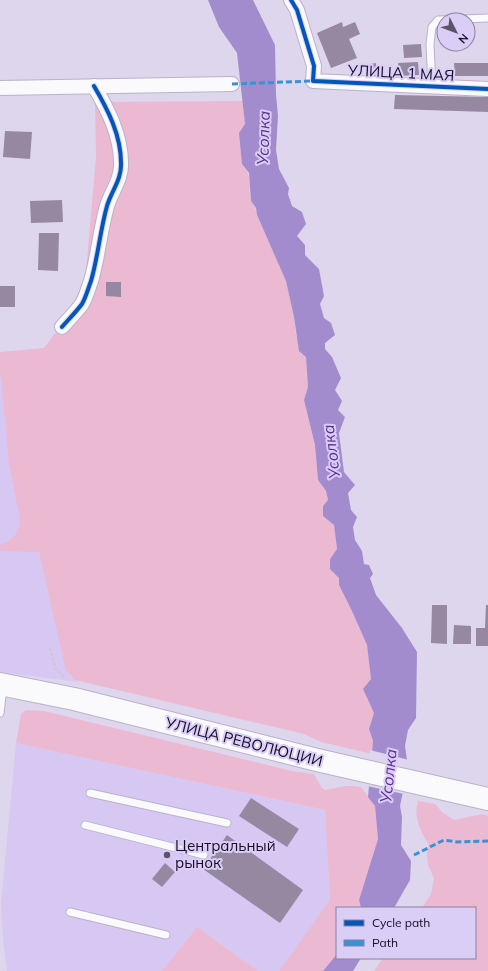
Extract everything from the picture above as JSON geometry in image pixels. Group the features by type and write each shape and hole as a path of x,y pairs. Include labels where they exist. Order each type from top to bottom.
{"main road":[{"name":"УЛИЦА РЕВОЛЮЦИИ","path":"2,684 74,699 316,760 488,799"}],"street":[{"name":"УЛИЦА 1 МАЯ","path":"291,0 297,10 314,66 313,81 488,89"},
{"path":"0,88 232,84"},
{"path":"62,328 82,304 87,294 96,261 107,205 117,184 122,164 112,121 94,86"}],"lane":[{"path":"432,87 430,44 432,27 438,20 488,18"},
{"path":"0,712 2,684"},
{"path":"90,793 228,823"},
{"path":"85,825 204,855"},
{"path":"70,912 166,935"}],"shaded area":[{"path":"243,101 245,124 242,164 246,169 249,178 251,200 286,281 294,317 296,335 306,356 308,387 304,400 315,445 318,480 326,491 328,500 323,516 334,525 337,549 330,559 339,579 339,585 367,645 371,679 363,689 374,713 369,729 373,741 372,754 321,742 304,734 75,680 66,671 39,552 0,551 0,545 12,539 17,533 20,520 9,464 0,377 0,352 44,348 84,295 96,157 95,102"},
{"path":"0,352 68,674 78,682 0,672"},
{"path":"24,711 44,711 292,771 314,774 322,788 325,790 346,786 361,787 375,806 378,839 359,900 361,907 336,907 336,955 323,971 279,971 330,900 325,810 16,743 21,714"},
{"name":"Центральный рынок","path":"16,743 325,810 330,901 279,971 258,971 197,927 162,971 7,971 3,940 1,904"},
{"path":"418,801 435,804 442,812 454,820 482,814 488,816 488,971 374,971 382,959 476,959 476,907 423,907 431,894 434,878 428,865 427,851 429,845 423,835 417,818"},
{"path":"197,927 258,971 162,971"}],"water":[{"name":"Усолка","path":"208,0 253,0 275,45 278,116 276,150 279,169 289,188 288,194 292,206 302,212 306,224 297,236 305,245 305,255 319,269 324,296 320,304 324,318 331,323 335,335 325,343 325,349 332,357 341,378 335,390 342,401 338,410 345,417 339,433 344,472 355,485 348,493 351,510 357,517 353,527 355,540 362,551 364,564 369,565 373,574 370,578 376,595 402,628 417,652 416,718 408,730 405,746 408,767 400,806 402,817 401,845 411,861 410,880 395,907 361,907 359,900 378,839 375,806 368,797 373,741 369,729 374,713 363,689 371,679 367,645 339,585 339,578 330,569 330,559 337,549 334,525 323,516 323,506 328,500 326,491 318,480 315,445 304,400 308,387 306,357 299,351 294,317 286,281 257,215 256,208 251,201 249,173 242,164 239,133 245,124 237,53 219,27"},
{"path":"336,955 336,959 360,959 353,971 323,971"}],"pier":[{"path":"370,750 409,760 410,768 404,794 367,786"}],"building":[{"path":"342,22 343,27 355,22 360,34 349,39 357,58 331,68 317,33"},
{"path":"421,44 422,57 404,58 403,45"},
{"path":"418,62 419,75 399,76 398,63"},
{"path":"376,63 377,79 366,80 365,65"},
{"path":"454,63 488,63 488,76 455,76"},
{"path":"395,95 488,97 488,112 394,109"},
{"path":"5,131 32,132 30,159 3,157"},
{"path":"62,200 63,222 31,223 30,201"},
{"path":"39,233 59,233 58,271 38,270"},
{"path":"106,282 121,282 121,297 106,296"},
{"path":"0,286 15,286 15,307 0,307"},
{"path":"432,605 447,605 447,644 431,643"},
{"path":"486,605 488,605 488,646 476,646 476,628 485,628"},
{"path":"454,625 471,626 471,644 453,644"},
{"path":"251,798 299,829 287,847 239,816"},
{"path":"227,835 303,890 280,923 203,869"},
{"path":"165,863 175,872 162,887 152,879"}],"marked path":[{"path":"232,84 313,81"},
{"path":"414,855 444,840 457,842 488,841"}],"cycle path":[{"path":"291,0 297,10 314,66 313,81 488,89"},
{"path":"62,327 82,304 86,296 91,281 107,206 121,169 119,143 113,123 94,86"}],"place":[{"name":"Центральный рынок","path":"167,855"}]}
